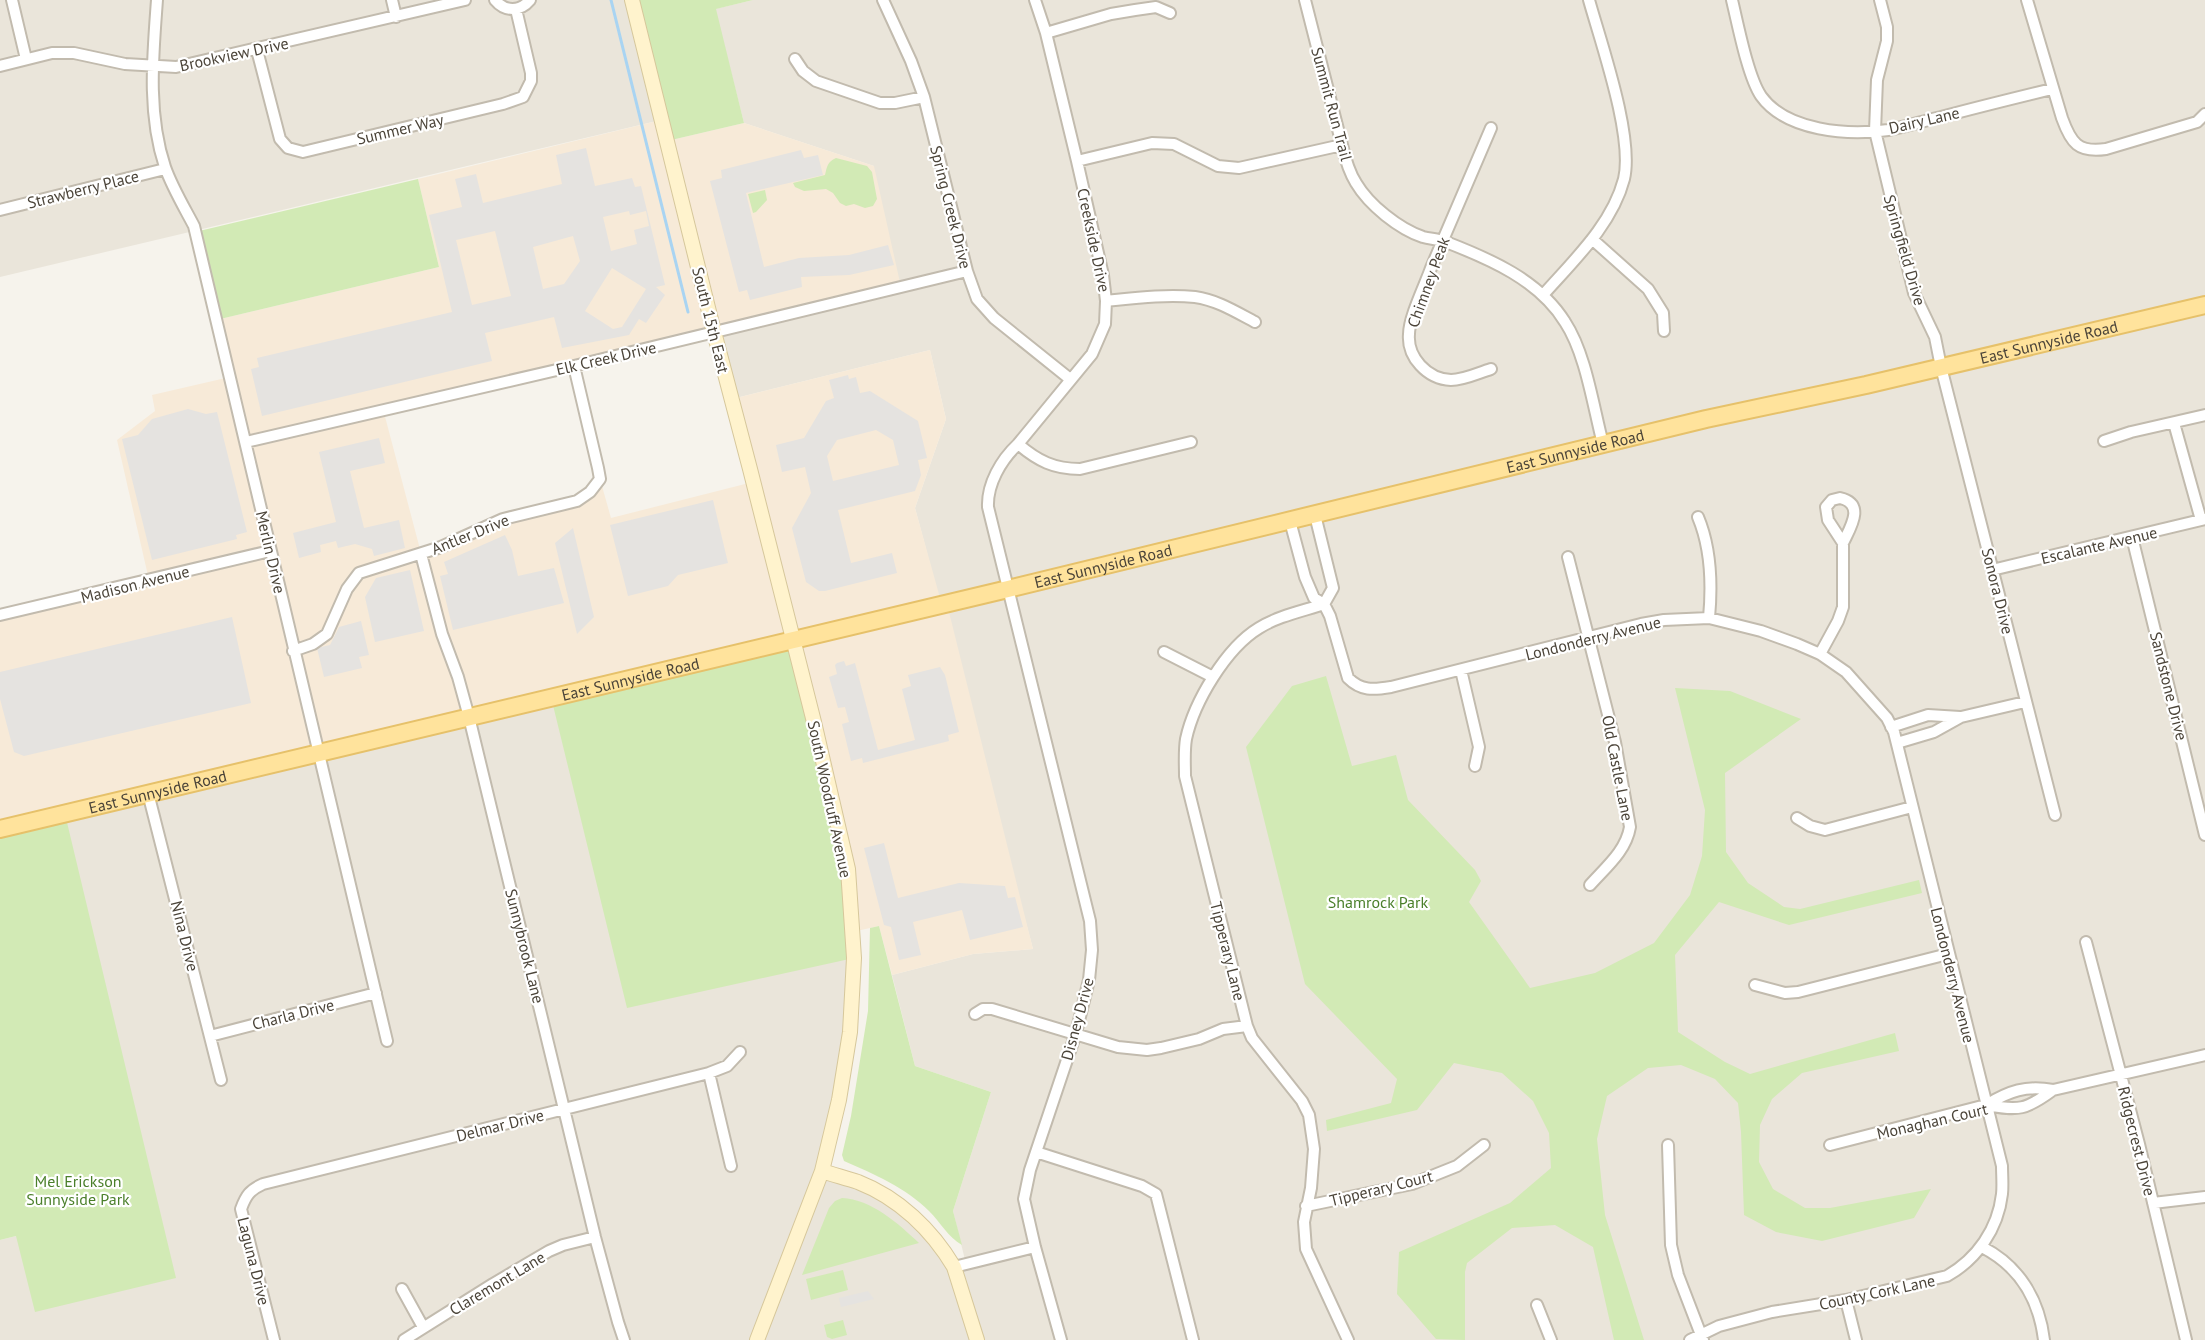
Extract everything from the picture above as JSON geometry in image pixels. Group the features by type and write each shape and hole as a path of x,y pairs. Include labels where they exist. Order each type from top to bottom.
{"main road":[{"name":"South 15th East","path":"632,0 793,640"},
{"name":"East Sunnyside Road","path":"0,829 1008,589 1602,444 2205,305"},
{"name":"South Woodruff Avenue","path":"757,1340 822,1171 839,1100 850,1032 854,958 845,852 793,640"},
{"path":"822,1171 857,1182 899,1205 927,1230 954,1267 977,1340"}],"street":[{"path":"12,0 26,59"},
{"name":"Merlin Drive","path":"157,0 152,66 153,107 159,143 165,169 194,226 387,1041"},
{"path":"392,0 396,17"},
{"name":"Brookview Drive","path":"0,66 52,53 74,53 125,64 176,67 258,50 465,0"},
{"path":"495,0 504,8 516,9 523,7 530,0"},
{"name":"Spring Creek Drive","path":"884,0 924,97 967,272 977,299 994,318 1070,379"},
{"name":"Creekside Drive","path":"1008,589 988,507 988,497 1006,455 1018,444 1092,354 1105,324 1106,301 1103,275 1046,33 1035,0"},
{"name":"Summit Run Trail","path":"1305,0 1347,165 1356,184 1369,200 1394,221 1414,233 1443,241 1506,269 1530,284 1542,295 1565,320 1572,332 1582,362 1602,444"},
{"path":"1542,295 1592,239 1606,218 1619,192 1626,167 1620,116 1589,0"},
{"name":"Dairy Lane","path":"1732,0 1753,78 1760,94 1769,106 1800,124 1834,130 1875,131 2052,89"},
{"name":"Springfield Drive","path":"1880,0 1887,27 1887,41 1877,80 1875,131 1914,292 1935,337 1941,367"},
{"path":"2027,0 2052,89 2068,135 2081,148 2095,150 2175,129 2197,122 2205,114"},
{"path":"1046,33 1111,14 1135,10 1156,7 1170,13"},
{"name":"Summer Way","path":"258,50 280,139 288,148 303,152 503,104 523,97 531,81 531,73 516,9"},
{"path":"795,59 803,71 816,81 871,101 896,103 924,97"},
{"name":"Chimney Peak","path":"1491,128 1421,293 1408,332 1410,346 1420,366 1449,380 1460,379 1491,369"},
{"path":"1077,161 1152,143 1174,144 1218,166 1239,168 1342,145"},
{"name":"Strawberry Place","path":"0,210 165,169"},
{"path":"1592,239 1648,289 1663,313 1664,331"},
{"name":"Elk Creek Drive","path":"246,442 967,272"},
{"path":"1106,301 1135,297 1194,297 1228,308 1255,322"},
{"name":"Antler Drive","path":"293,651 313,644 327,634 347,589 359,573 441,547 503,519 577,501 590,492 600,479 574,366"},
{"name":"Sonora Drive","path":"1941,367 2055,815"},
{"path":"2104,441 2131,432 2205,415"},
{"path":"2174,423 2203,519"},
{"path":"1018,444 1047,465 1064,469 1080,469 1191,442"},
{"path":"1315,515 1333,588 1324,604"},
{"path":"1698,517 1709,560 1711,597 1709,618"},
{"name":"Escalante Avenue","path":"1992,570 2203,519"},
{"name":"Londonderry Avenue","path":"1290,521 1305,577 1314,598 1324,604 1330,616 1348,678 1363,688 1377,690 1664,620 1709,618 1761,631 1820,654 1846,672 1860,685 1887,718 1897,743 1986,1105"},
{"name":"Sandstone Drive","path":"2133,537 2203,818 2205,835"},
{"path":"1820,654 1843,607 1843,543"},
{"name":"Madison Avenue","path":"0,615 270,552"},
{"name":"Sunnybrook Lane","path":"421,554 442,634 458,677 469,717 595,1237 624,1340"},
{"name":"Old Castle Lane","path":"1568,557 1615,742 1630,827 1628,839 1620,851 1590,885"},
{"name":"Disney Drive","path":"1008,589 1089,913 1092,950 1089,980 1076,1033 1025,1185 1024,1198 1035,1247 1061,1340"},
{"name":"Tipperary Lane","path":"1324,604 1281,618 1260,628 1242,641 1225,659 1213,677 1188,734 1185,776 1247,1026 1252,1038 1302,1101 1309,1115 1314,1149 1311,1188 1304,1222 1306,1249 1347,1340"},
{"path":"1164,652 1213,677"},
{"path":"1461,670 1479,747 1475,766"},
{"path":"1891,727 1928,715 1960,717 2025,702"},
{"path":"1897,743 1934,732 1960,717"},
{"name":"Nina Drive","path":"148,793 222,1080"},
{"path":"1797,818 1810,826 1825,830 1912,807"},
{"name":"Ridgecrest Drive","path":"2086,942 2186,1340"},
{"path":"1755,985 1785,993 1798,992 1948,954"},
{"name":"Charla Drive","path":"210,1036 376,993"},
{"path":"975,1014 983,1009 992,1009 1118,1047 1147,1050 1199,1039 1223,1029 1247,1026"},
{"name":"Delmar Drive","path":"255,1188 263,1184 709,1073 727,1066 740,1052"},
{"name":"Monaghan Court","path":"1830,1145 1986,1105 2010,1109 2019,1108 2034,1104 2053,1090 2205,1055"},
{"path":"709,1073 731,1166"},
{"path":"1986,1105 2005,1093 2023,1088 2037,1087 2053,1090"},
{"name":"County Cork Lane","path":"1698,1339 1719,1326 1772,1312 1846,1300 1947,1276 1959,1270 1982,1247 1994,1224 2002,1194 2002,1166 1986,1105"},
{"path":"1668,1144 1671,1245 1698,1339"},
{"name":"Tipperary Court","path":"1306,1206 1412,1184 1457,1166 1484,1145"},
{"path":"1036,1152 1142,1186 1155,1194 1193,1340"},
{"name":"Laguna Drive","path":"255,1188 246,1195 241,1209 274,1340"},
{"path":"2153,1203 2205,1197"},
{"name":"Claremont Lane","path":"404,1340 549,1251 595,1237"},
{"path":"954,1267 1035,1247"},
{"path":"1982,1247 1998,1256 2023,1281 2038,1311 2044,1340"},
{"path":"402,1289 423,1327"},
{"path":"1846,1300 1856,1340"},
{"path":"1537,1305 1551,1340"}],"shaded area":[{"path":"0,0 632,0 661,120 0,277"},
{"path":"753,0 2205,0 2205,1340 0,1340 0,1240 16,1236 65,814 551,697 854,958 850,1032 822,1171 899,1205 954,1267 966,1264 953,1211 991,1092 915,1066 892,975 973,954 1033,949 915,508 946,419 930,350 732,399 714,332 874,166 744,123 715,9"},
{"path":"661,120 667,141 744,123 874,166 901,287 383,409 421,553 503,519 577,501 600,479 611,518 753,482 732,399 930,350 946,419 915,508 942,605 947,604 1033,949 973,954 892,975 879,926 852,932 793,640 0,829 0,615 149,580 117,440 155,411 152,395 230,377 216,320 439,267 418,179"},
{"path":"586,148 595,186 632,178 635,187 641,186 665,285 656,287 665,295 646,323 639,319 629,335 562,348 554,317 485,333 492,361 262,416 251,369 259,367 257,358 452,312 429,215 462,207 455,179 476,174 483,203 562,184 556,155","holes":["629,211 630,215 646,211 649,226 634,230 637,244 611,251 603,217","495,231 511,296 472,305 456,240","573,236 580,261 564,284 543,289 533,247","612,268 646,289 622,327 613,329 585,311"]},
{"path":"801,150 804,158 818,155 823,175 746,193 764,267 799,258 849,255 888,245 894,265 849,275 801,277 802,287 750,300 747,290 739,292 710,181 722,178 721,170"},
{"path":"848,375 849,379 856,377 860,393 870,391 918,421 927,458 918,460 921,475 915,491 838,510 851,563 892,553 897,573 819,591 806,582 792,528 811,493 805,467 782,472 776,445 804,438 826,401 834,398 829,380","holes":["876,430 893,440 899,465 833,481 827,456 837,440"]},
{"path":"188,409 206,414 217,412 247,532 236,535 237,539 152,560 122,439 138,435 152,419"},
{"path":"379,438 385,463 350,471 364,528 399,520 405,548 374,556 372,549 355,544 338,548 336,541 320,545 321,552 299,558 293,533 336,522 319,452"},
{"path":"713,500 728,563 678,575 668,586 628,596 610,525"},
{"path":"573,528 594,617 577,634 555,543"},
{"path":"505,535 512,550 518,576 554,568 564,603 453,630 440,576 448,574 444,562"},
{"path":"410,570 424,631 375,642 365,597 376,578"},
{"path":"232,617 251,703 24,756 14,752 0,699 0,672"},
{"path":"361,621 369,655 359,657 362,668 324,677 317,648 330,645 339,627"},
{"path":"844,661 846,666 855,663 878,750 915,740 902,689 911,686 908,675 940,667 945,675 959,732 948,735 949,741 863,763 862,758 851,761 842,724 849,722 845,707 838,708 829,677 837,674 835,665"},
{"path":"884,843 898,898 959,883 1005,886 1008,898 1015,897 1023,927 970,940 962,910 913,922 921,955 899,960 891,927 884,925 864,848"},
{"path":"868,1291 874,1299 841,1307 839,1298"}],"green space":[{"path":"632,0 753,0 716,9 744,123 667,141"},
{"path":"836,158 867,166 872,172 877,199 873,206 865,208 854,204 846,206 826,189 804,191 795,187 793,183 825,175 829,163"},
{"path":"418,179 439,267 216,320 195,232"},
{"path":"765,190 767,200 753,213 748,194"},
{"path":"793,640 846,860 854,958 627,1008 551,697"},
{"name":"Shamrock Park","path":"1326,676 1352,766 1396,755 1408,800 1475,870 1481,881 1469,902 1530,988 1595,973 1654,943 1690,895 1702,856 1705,810 1675,688 1730,691 1801,719 1725,773 1726,852 1748,883 1784,907 1800,909 1919,880 1922,893 1789,925 1719,902 1675,955 1678,1032 1725,1062 1750,1074 1895,1033 1899,1051 1802,1073 1772,1099 1760,1125 1759,1162 1773,1189 1805,1208 1830,1208 1931,1189 1914,1218 1822,1241 1776,1232 1744,1215 1738,1103 1715,1079 1681,1065 1648,1068 1607,1096 1597,1139 1605,1215 1644,1340 1614,1340 1593,1247 1555,1225 1512,1228 1467,1263 1465,1340 1436,1339 1397,1294 1399,1252 1510,1203 1551,1168 1549,1133 1533,1101 1502,1073 1454,1063 1417,1110 1327,1131 1326,1120 1391,1103 1397,1079 1305,984 1246,747 1292,686"},
{"name":"Mel Erickson Sunnyside Park","path":"65,814 176,1278 35,1312 16,1236 0,1240 0,829"},
{"path":"879,926 915,1066 991,1092 953,1211 962,1245 910,1195 878,1176 844,1161 842,1155 851,1116 868,1011 870,928"},
{"path":"842,1198 853,1199 874,1208 919,1243 802,1275 829,1208 835,1201"},
{"path":"843,1270 848,1290 811,1300 806,1279"},
{"path":"843,1320 847,1335 832,1339 827,1337 824,1325"}],"waterway":[{"path":"611,0 688,312"}]}
